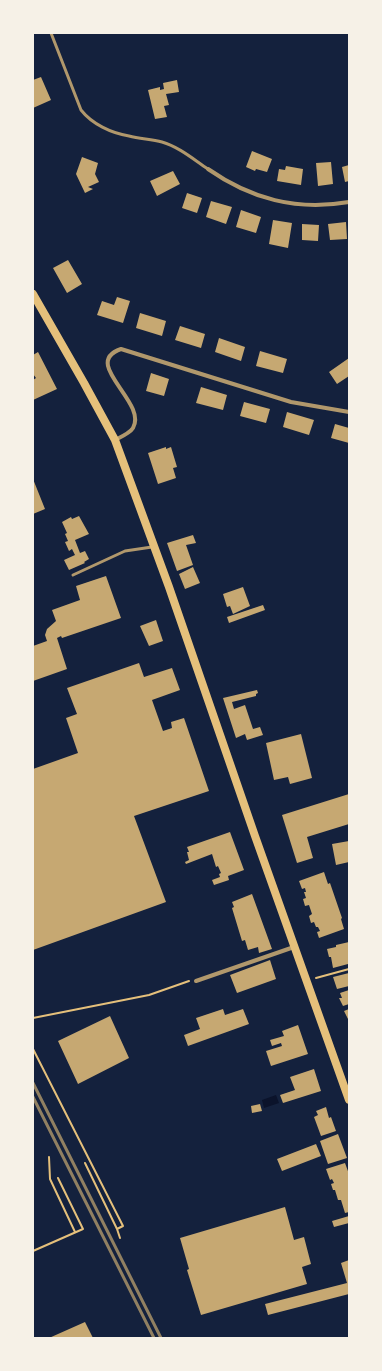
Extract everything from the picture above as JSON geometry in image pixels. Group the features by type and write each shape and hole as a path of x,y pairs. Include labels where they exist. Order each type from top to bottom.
{"main road":[{"path":"33,294 115,440 349,1100"}],"street":[{"path":"208,169 227,182 267,199 308,205 349,202"},
{"path":"115,440 133,429 136,419 131,403 110,375 107,365 109,356 114,351 121,349 291,402 349,412"},
{"path":"196,981 295,946"}],"lane":[{"path":"52,33 80,110 86,116 96,123 117,133 172,145 208,169"},
{"path":"73,575 125,551 154,547"}],"path":[{"path":"307,980 349,969"},
{"path":"33,1018 149,995 188,981 196,981"},
{"path":"33,1049 124,1226 117,1229"},
{"path":"49,1156 50,1179 75,1232"},
{"path":"85,1162 120,1238"},
{"path":"33,1251 83,1229 58,1178"}],"water":[{"path":"276,1095 279,1103 264,1108 262,1100"}],"building":[{"path":"41,77 51,100 33,108 33,80"},
{"path":"177,80 179,92 166,94 169,105 164,106 167,117 155,119 148,90 160,87 160,90 164,89 163,83"},
{"path":"252,151 272,159 267,172 256,169 255,171 246,167"},
{"path":"82,157 98,163 95,174 99,182 88,187 93,189 85,193 76,174"},
{"path":"331,162 333,184 318,186 316,163"},
{"path":"349,165 349,181 345,182 342,167"},
{"path":"286,166 303,169 301,185 277,181 279,169 285,170"},
{"path":"173,171 180,184 157,196 150,181"},
{"path":"187,193 202,198 197,213 182,208"},
{"path":"211,201 232,207 226,224 206,217"},
{"path":"241,210 261,217 256,233 236,227"},
{"path":"273,220 292,223 288,248 269,244"},
{"path":"346,222 347,239 330,240 328,224"},
{"path":"302,224 319,225 318,241 302,240"},
{"path":"68,260 82,284 67,293 53,268"},
{"path":"117,297 130,301 123,323 97,315 102,301 114,305"},
{"path":"140,313 166,321 162,336 136,328"},
{"path":"180,326 205,334 201,348 175,340"},
{"path":"219,338 245,347 241,361 215,352"},
{"path":"260,351 287,359 283,373 256,366"},
{"path":"38,352 57,389 33,400 33,380 36,378 33,374 33,355"},
{"path":"349,358 349,376 337,384 329,372"},
{"path":"151,373 169,379 164,396 146,391"},
{"path":"201,387 227,395 223,410 196,403"},
{"path":"244,402 270,409 266,423 240,416"},
{"path":"287,412 314,420 309,435 283,427"},
{"path":"335,424 349,428 349,443 331,438"},
{"path":"166,447 166,449 171,447 177,467 173,468 176,478 158,484 148,453"},
{"path":"33,479 45,509 33,514"},
{"path":"79,516 89,534 75,540 80,553 85,551 89,559 84,562 85,563 69,570 64,560 75,555 72,549 69,551 65,542 68,541 65,534 67,533 62,522 71,517 72,519"},
{"path":"193,535 196,543 186,545 193,565 177,571 167,543"},
{"path":"193,567 200,583 185,589 179,574"},
{"path":"106,576 121,618 62,638 61,636 57,638 67,669 33,681 33,646 47,641 45,635 47,629 56,621 52,610 80,600 76,586"},
{"path":"243,587 250,606 233,614 230,606 227,607 223,594"},
{"path":"263,605 265,610 229,623 227,617"},
{"path":"156,620 163,641 149,646 140,626"},
{"path":"139,663 144,677 172,668 180,690 152,700 163,731 172,728 171,722 184,718 209,791 134,816 166,902 33,950 33,769 78,753 66,718 77,714 67,688"},
{"path":"257,690 258,693 256,696 232,702 234,709 245,705 253,729 260,727 263,735 247,740 245,734 236,738 223,698"},
{"path":"301,734 312,778 290,784 288,777 274,780 266,743"},
{"path":"349,794 349,824 307,837 313,858 297,863 282,815"},
{"path":"230,832 244,870 228,876 229,880 214,885 212,880 220,877 219,874 221,873 218,866 216,867 212,854 186,864 185,862 189,860 187,852 189,852 187,847"},
{"path":"349,841 349,862 336,865 332,844"},
{"path":"324,872 328,884 330,883 342,918 344,929 319,938 317,932 320,931 314,922 311,923 309,916 312,914 309,905 305,906 303,899 306,898 304,892 306,892 305,888 302,889 299,881"},
{"path":"252,894 272,949 259,953 258,947 248,950 245,940 242,941 232,908 234,907 232,902"},
{"path":"349,942 348,964 333,968 331,957 329,957 327,949"},
{"path":"270,960 276,979 237,993 230,975"},
{"path":"349,973 349,986 337,989 333,977"},
{"path":"349,990 349,1004 343,1006 339,998 342,998 340,993"},
{"path":"223,1009 225,1015 243,1009 249,1024 188,1046 184,1035 200,1029 196,1018"},
{"path":"349,1009 349,1021 344,1011"},
{"path":"110,1016 129,1058 78,1084 58,1041"},
{"path":"298,1025 308,1054 271,1066 266,1051 282,1046 281,1043 272,1046 270,1040 284,1036 282,1031"},
{"path":"314,1069 321,1091 283,1103 280,1095 295,1090 290,1077"},
{"path":"260,1104 262,1111 252,1113 251,1106"},
{"path":"326,1107 329,1118 331,1117 336,1131 321,1136 314,1117 318,1115 316,1111"},
{"path":"338,1134 347,1158 328,1164 320,1141"},
{"path":"316,1144 321,1156 282,1171 277,1159"},
{"path":"345,1163 349,1174 349,1212 345,1213 341,1200 338,1200 335,1190 333,1190 331,1184 334,1183 332,1179 330,1180 326,1169"},
{"path":"285,1207 294,1240 304,1237 311,1264 302,1267 307,1284 201,1315 187,1270 189,1269 180,1238"},
{"path":"349,1216 349,1223 334,1227 332,1221"},
{"path":"349,1260 349,1294 268,1315 265,1304 347,1283 341,1263"},
{"path":"85,1322 93,1338 49,1338"}],"railway":[{"path":"33,1083 161,1338"},
{"path":"33,1097 154,1338"}]}
